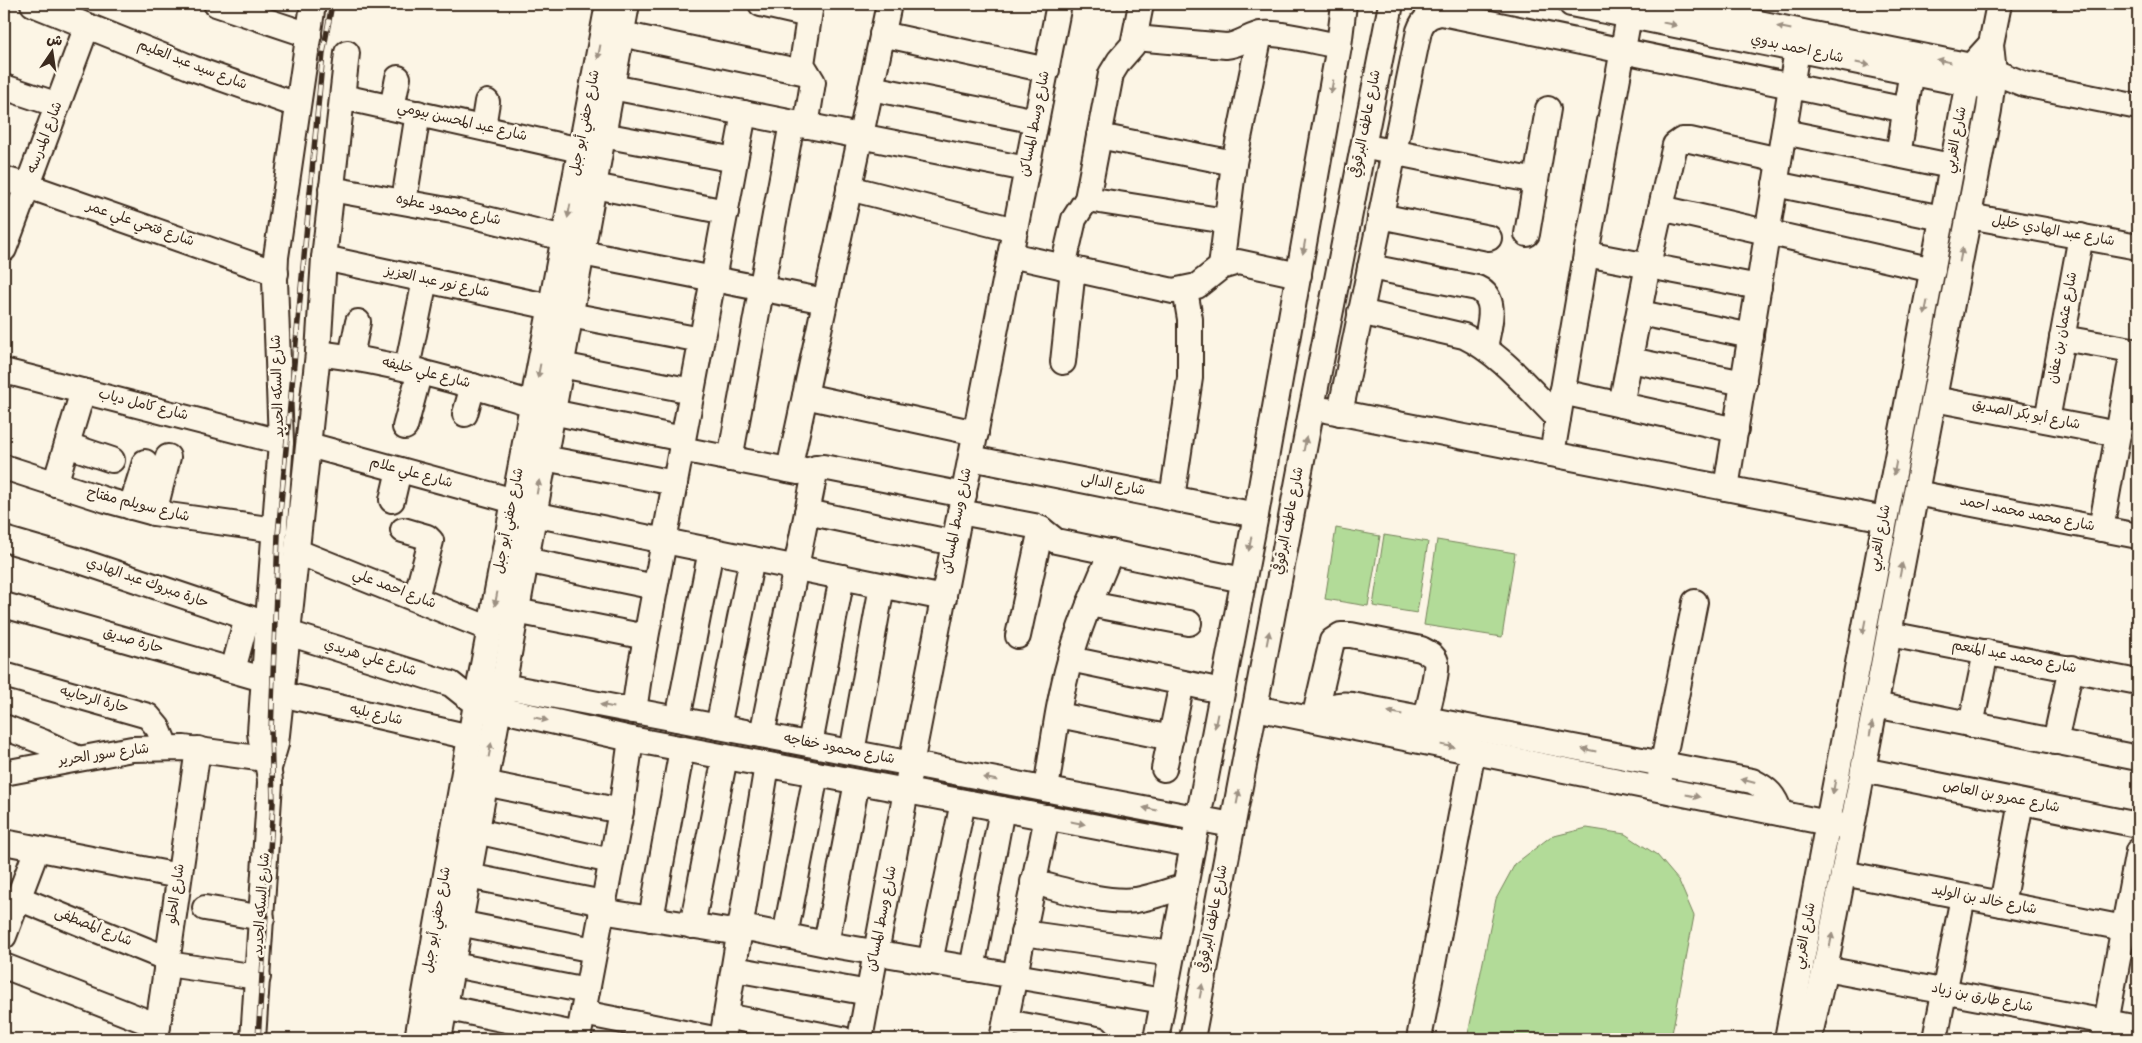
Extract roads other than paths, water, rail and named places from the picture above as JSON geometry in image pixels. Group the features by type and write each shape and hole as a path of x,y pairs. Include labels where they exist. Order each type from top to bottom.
{"street":[{"name":"شارع سيد عبد العليم","path":"33,4 192,68 297,105"},
{"path":"216,4 309,34"},
{"name":"شارع السكه الحديد","path":"253,1039 262,918 267,764 260,732 282,442 276,273 279,230 313,4"},
{"name":"شارع حفني أبو جبل","path":"417,1039 441,962 460,922 484,783 489,695 490,629 524,508 560,311 580,150 608,4"},
{"name":"شارع حفني أبو جبل","path":"569,247 594,186 627,4"},
{"path":"730,459 762,288 799,124 813,88 813,82 802,64 810,9 761,4"},
{"path":"789,470 889,4"},
{"name":"شارع وسط المساكن","path":"860,1039 878,952 911,764 1059,4"},
{"path":"1063,362 1068,268 1074,219 1087,199 1111,74 1119,61 1130,51 1135,38 1141,4"},
{"path":"1156,1039 1256,515 1339,46 1344,4"},
{"name":"شارع عاطف البرقوقي","path":"1192,1039 1391,4"},
{"name":"شارع احمد بدوي","path":"1570,4 1797,50 1914,65"},
{"name":"شارع احمد بدوي","path":"1665,4 1914,65 2024,84 2138,107"},
{"name":"شارع الغربي","path":"1809,1039 1825,969 1969,216 1993,80 1991,44 1999,4"},
{"path":"1340,413 1419,31 1422,21 1431,14 1442,13 1906,110"},
{"path":"1552,454 1629,16"},
{"name":"شارع المدرسه","path":"4,249 88,26"},
{"path":"621,34 807,73"},
{"path":"882,34 1046,70"},
{"path":"1135,38 1226,46 1235,45 1260,34 1339,46"},
{"path":"1221,267 1234,163 1260,34"},
{"path":"1969,76 1991,44"},
{"path":"1726,488 1797,50"},
{"name":"شارع السكه الحديد","path":"267,764 276,744 281,694 267,625 298,552 318,353 324,258 347,53"},
{"path":"1898,155 1914,65"},
{"name":"شارع الغربي","path":"1787,1039 1969,76"},
{"path":"392,108 398,78"},
{"path":"4,87 58,105"},
{"path":"612,87 1027,169"},
{"path":"871,88 1036,121"},
{"name":"شارع عبد المحسن بيومي","path":"343,97 580,150"},
{"path":"483,127 488,102"},
{"path":"1527,234 1548,109"},
{"path":"404,201 418,113"},
{"path":"634,711 655,587 744,113"},
{"path":"1784,132 1951,166"},
{"path":"603,135 735,160"},
{"path":"1099,136 1234,163"},
{"path":"1620,405 1640,313 1648,265 1675,145 1682,140 1779,160"},
{"path":"1363,146 1536,182"},
{"name":"شارع فتحي علي عمر","path":"4,180 28,186 276,273"},
{"path":"1775,184 1942,218"},
{"path":"594,186 726,212"},
{"path":"849,188 1015,230"},
{"name":"شارع محمود عطوه","path":"331,189 458,212 569,247 713,279 825,301"},
{"path":"1087,199 1226,221"},
{"path":"1661,208 1933,270"},
{"path":"1380,216 1489,238"},
{"name":"شارع عبد الهادي خليل","path":"1969,216 2138,247"},
{"name":"شارع عثمان بن عفان","path":"2047,420 2081,236"},
{"path":"1586,254 1759,287"},
{"path":"1010,255 1161,290 1185,290 1207,280 1221,267 1238,262 1298,275"},
{"name":"شارع نور عبد العزيز","path":"324,258 560,311 701,340"},
{"path":"1370,266 1477,288 1486,292 1491,300 1491,309 1485,348"},
{"path":"405,427 425,280"},
{"path":"1172,498 1190,378 1190,319 1185,290"},
{"name":"شارع حفني أبو جبل","path":"438,1039 444,1008 441,962 470,737 489,695 516,611 525,560 524,508 544,458 542,408 561,365 560,311"},
{"path":"1360,312 1464,336 1485,348 1558,418"},
{"path":"1640,313 1751,336"},
{"path":"351,357 358,322"},
{"path":"2062,338 2136,350 2100,529"},
{"name":"شارع علي خليفه","path":"318,353 351,357 414,370 542,408 682,444 730,459 805,472 823,467 962,503 1041,529"},
{"path":"1630,360 1744,383"},
{"path":"561,365 692,391"},
{"name":"شارع كامل دياب","path":"4,371 282,442"},
{"path":"465,414 473,386"},
{"path":"55,484 83,391"},
{"path":"1562,392 1736,430"},
{"path":"805,396 976,433"},
{"name":"شارع أبو بكر الصديق","path":"1934,399 2118,434"},
{"path":"1312,407 1885,519"},
{"path":"67,445 112,460"},
{"name":"شارع علي علام","path":"309,445 524,508 664,541 944,598"},
{"path":"154,513 168,457"},
{"path":"544,458 675,483"},
{"name":"شارع الدالى","path":"971,458 1256,515"},
{"path":"131,507 145,462"},
{"name":"شارع سويلم مفتاح","path":"4,467 154,513 275,530"},
{"path":"762,735 816,468"},
{"path":"392,500 399,470"},
{"name":"شارع محمد محمد احمد","path":"1916,493 2138,536"},
{"path":"807,512 954,543"},
{"path":"1018,636 1041,529 1056,541 1243,580"},
{"path":"403,530 427,537 431,541 416,598"},
{"name":"حارة مبروك عبد الهادي","path":"4,539 83,562 267,625"},
{"path":"678,719 711,550"},
{"name":"شارع احمد علي","path":"298,552 490,629"},
{"path":"1046,789 1070,659 1089,604 1111,552"},
{"path":"718,727 752,559"},
{"path":"525,560 655,587"},
{"path":"810,744 842,578"},
{"path":"852,752 882,586"},
{"path":"1658,789 1696,602"},
{"path":"1089,604 1190,623"},
{"name":"حارة صديق","path":"4,605 263,679"},
{"path":"516,611 646,637"},
{"path":"233,670 267,625"},
{"name":"شارع علي هريدي","path":"267,625 489,695"},
{"name":"شارع محمد عبد المنعم","path":"1889,634 2138,682"},
{"path":"1314,719 1332,641 1341,635 1350,635 1421,649 1431,653 1436,662 1426,719"},
{"path":"1971,725 1986,652"},
{"path":"1070,659 1222,691"},
{"path":"2055,742 2071,668"},
{"name":"حارة الرحابيه","path":"4,675 148,716 158,728 166,747"},
{"path":"1164,770 1182,683"},
{"name":"شارع بليه","path":"281,694 470,737"},
{"name":"شارع محمود خفاجه","path":"489,695 634,711 1232,825"},
{"name":"شارع محمود خفاجه","path":"489,695 631,739 1193,845"},
{"path":"1314,719 1331,706 1342,704 1752,781 1766,788 1776,799 1780,813"},
{"path":"1876,705 2138,758"},
{"path":"1255,708 1852,828"},
{"path":"1059,715 1171,738"},
{"path":"4,727 77,758"},
{"path":"582,1020 620,812 631,739"},
{"name":"شارع سور الحرير","path":"4,773 132,749 166,747 198,749 267,764"},
{"name":"شارع الحلو","path":"157,1033 198,749"},
{"path":"651,919 682,749"},
{"path":"1418,1039 1473,752"},
{"path":"692,926 725,757"},
{"path":"1622,782 1627,757"},
{"path":"722,1039 767,765"},
{"name":"شارع عمرو بن العاص","path":"1863,770 2138,825"},
{"path":"785,936 816,774"},
{"path":"826,944 857,782"},
{"path":"484,783 620,812"},
{"path":"930,962 963,802"},
{"path":"2002,904 2021,802"},
{"path":"972,969 1002,809"},
{"path":"1046,817 1004,1031 1097,1039"},
{"path":"476,831 611,861"},
{"path":"4,842 180,876"},
{"path":"4,936 37,849"},
{"path":"2105,1031 2128,967 2124,928 2138,859"},
{"name":"شارع خالد بن الوليد","path":"1843,873 2124,928"},
{"path":"468,876 651,919 740,931 752,929 826,944 1163,1002"},
{"path":"1033,882 1122,901 1154,896 1185,886"},
{"path":"1935,1039 1964,897"},
{"name":"شارع المصطفى","path":"18,898 167,961 258,977"},
{"path":"205,908 262,918"},
{"path":"460,922 594,950"},
{"path":"1023,933 1172,954"},
{"path":"441,962 582,1020"},
{"path":"4,966 157,1033"},
{"path":"734,969 869,993"},
{"name":"شارع طارق بن زياد","path":"1825,969 1945,992 2105,1031 2138,1028"},
{"path":"444,1008 582,1020 630,1031 714,1039"},
{"path":"726,1016 842,1039"}],"railway":[{"path":"258,1039 273,803 271,732 278,535 323,53 332,4"}]}
